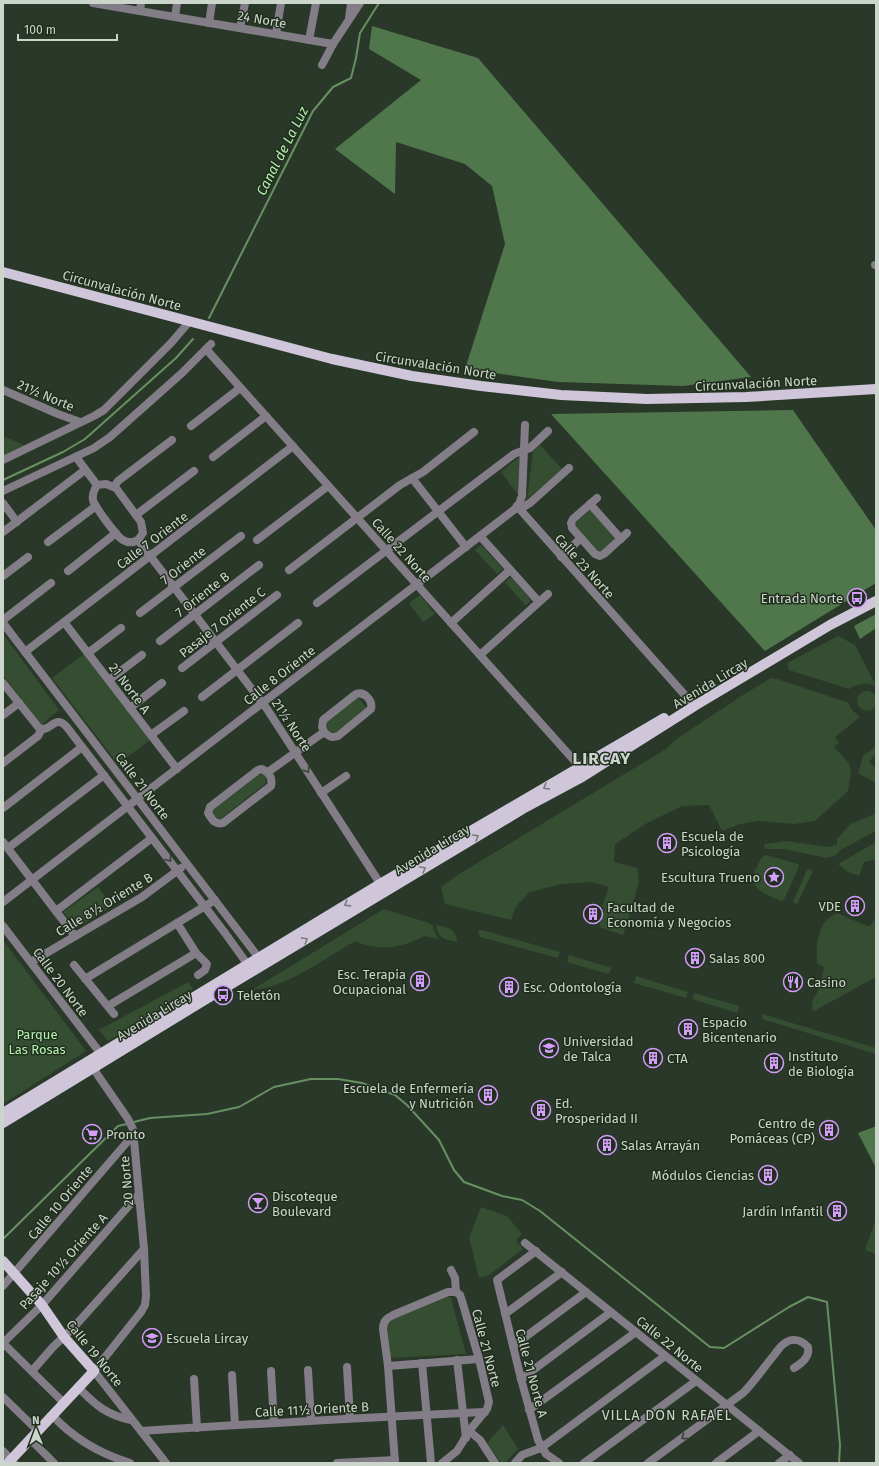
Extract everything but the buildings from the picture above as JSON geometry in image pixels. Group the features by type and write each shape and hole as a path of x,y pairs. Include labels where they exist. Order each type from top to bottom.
{"main road":[{"name":"Circunvalación Norte","path":"3,272 294,350 377,369 447,382 590,397 679,399 746,397 876,389"},
{"name":"Avenida Lircay","path":"581,772 691,702 816,626 876,594"},
{"name":"Avenida Lircay","path":"3,1123 262,961 383,888 830,625 876,600"},
{"name":"Avenida Lircay","path":"3,1113 248,966 262,961"},
{"name":"Calle 19 Norte","path":"3,1261 42,1305 64,1337 94,1371"},
{"path":"11,1462 52,1415 94,1371"}],"street":[{"name":"24 Norte","path":"93,3 140,7 175,17 333,44"},
{"path":"175,17 178,3"},
{"path":"209,23 212,3"},
{"path":"240,28 245,3"},
{"path":"276,34 281,3"},
{"path":"309,40 316,3"},
{"path":"348,21 351,3"},
{"path":"322,65 333,44 360,3"},
{"path":"3,460 104,410 189,322"},
{"name":"Calle 22 Norte","path":"76,457 94,448 110,437 182,373 208,346 240,388 480,655 581,772"},
{"path":"191,426 240,388"},
{"name":"21½ Norte","path":"3,390 80,422"},
{"path":"213,457 266,416"},
{"path":"517,506 522,496 525,425"},
{"path":"288,570 400,485 423,472 474,432"},
{"path":"317,603 514,454 532,446 548,432"},
{"path":"114,487 118,481 172,440"},
{"name":"Calle 7 Oriente","path":"25,652 293,446"},
{"path":"3,491 76,457 97,486"},
{"name":"Calle 8 Oriente","path":"3,902 417,585 517,506 525,506 530,503 569,468"},
{"path":"3,532 85,470"},
{"path":"136,515 194,471"},
{"path":"412,478 466,547"},
{"path":"106,484 114,487 136,515 141,522 143,529 142,535 138,540 126,542 116,533 96,506 93,496 97,486 106,484"},
{"path":"257,540 328,486"},
{"path":"590,504 624,536 600,556 597,555 572,528 571,523 573,519 590,504 597,498"},
{"path":"3,503 17,522"},
{"path":"48,542 96,506"},
{"name":"Calle 23 Norte","path":"517,506 691,702"},
{"path":"68,571 116,533"},
{"name":"7 Oriente","path":"140,614 241,536"},
{"path":"480,536 539,602"},
{"path":"561,557 581,538"},
{"name":"21½ Norte","path":"138,540 263,703 383,888"},
{"path":"3,576 28,557"},
{"name":"7 Oriente B","path":"160,641 259,565"},
{"path":"451,623 510,570"},
{"path":"3,620 51,583"},
{"path":"480,655 548,594"},
{"name":"Pasaje 7 Oriente C","path":"182,668 277,595"},
{"name":"21 Norte A","path":"64,622 177,768"},
{"name":"Calle 21 Norte","path":"3,623 262,961"},
{"path":"202,697 298,623"},
{"path":"88,653 121,628"},
{"path":"109,680 142,655"},
{"path":"3,683 37,727 42,729 38,736 3,763"},
{"path":"130,708 162,683"},
{"path":"356,694 364,694 371,702 371,709 338,736 328,736 324,732 322,727 323,720 356,694"},
{"path":"3,715 19,703"},
{"path":"151,735 184,711"},
{"name":"Calle 21 Norte","path":"42,729 47,728 54,723 59,722 64,724 178,871 248,966"},
{"path":"268,772 324,732"},
{"path":"3,808 82,747"},
{"path":"258,770 265,770 268,772 272,778 272,786 223,823 218,824 214,822 208,813 210,807 258,770"},
{"path":"76,936 6,845 104,775"},
{"path":"322,793 346,776"},
{"path":"56,911 152,838"},
{"name":"Calle 8½ Oriente B","path":"31,962 142,897 187,863"},
{"path":"85,978 216,900"},
{"path":"177,923 196,953 206,962 207,967 198,975"},
{"name":"Calle 20 Norte","path":"3,926 101,1054"},
{"path":"233,944 243,937"},
{"path":"108,1006 196,953"},
{"path":"74,965 114,1014"},
{"name":"20 Norte","path":"94,1067 97,1074 128,1119 134,1134 144,1249 146,1296 145,1305 141,1312 94,1371"},
{"name":"Calle 10 Oriente","path":"3,1286 134,1134"},
{"name":"Pasaje 10½ Oriente A","path":"3,1344 42,1305 139,1194"},
{"name":"Calle 22 Norte","path":"525,1243 799,1463"},
{"path":"32,1371 144,1249"},
{"name":"Calle 21 Norte A","path":"536,1251 497,1280 529,1410 541,1448"},
{"name":"Calle 21 Norte","path":"451,1270 455,1278 456,1292 460,1295 479,1359 489,1399 485,1412"},
{"path":"505,1314 562,1272"},
{"path":"337,1463 395,1461 388,1366 383,1328 384,1323 393,1315 448,1292 456,1292"},
{"path":"513,1346 586,1292"},
{"path":"521,1379 611,1312"},
{"path":"529,1410 636,1332"},
{"path":"648,1463 727,1406 752,1384 765,1365 785,1342 790,1340 799,1340 808,1346 808,1352 806,1358 800,1365 794,1368"},
{"path":"3,1344 64,1403"},
{"path":"515,1463 524,1454 541,1448 665,1356"},
{"path":"388,1366 479,1359"},
{"path":"457,1360 462,1413 468,1435"},
{"path":"422,1363 431,1463"},
{"path":"347,1367 350,1418"},
{"path":"308,1370 311,1420"},
{"name":"Calle 19 Norte","path":"94,1371 166,1463"},
{"path":"271,1371 274,1423"},
{"path":"232,1375 234,1425"},
{"path":"194,1379 197,1428"},
{"path":"584,1463 696,1381"},
{"path":"78,1387 91,1401 103,1410 131,1420"},
{"path":"3,1397 38,1431"},
{"path":"442,1463 457,1450 485,1412"},
{"name":"Calle 11½ Oriente B","path":"140,1431 311,1420 485,1412"},
{"path":"52,1415 83,1442 100,1451 130,1463"},
{"path":"716,1463 759,1431"},
{"path":"468,1435 480,1440 495,1463"},
{"path":"31,1440 54,1463"},
{"path":"541,1448 546,1454 559,1463"},
{"path":"3,1452 11,1462"},
{"path":"779,1463 790,1455"}],"green space":[{"path":"372,26 478,58 751,377 683,386 558,382 465,369 505,244 492,186 465,164 396,142 395,194 335,149 421,80 369,49"},
{"path":"793,410 876,530 876,583 765,651 551,414"},
{"path":"3,436 24,445 3,456"},
{"path":"540,445 562,469 527,499 533,452"},
{"path":"520,456 518,495 501,472"},
{"path":"590,510 615,538 600,553 574,524"},
{"path":"481,545 503,569 497,574 475,550"},
{"path":"511,577 531,600 526,606 505,582"},
{"path":"420,595 435,614 423,622 409,603"},
{"path":"876,614 876,628 860,639 854,626"},
{"path":"3,634 59,710 41,725 3,675"},
{"path":"838,636 855,645 876,686 862,684 849,689 789,670 787,663"},
{"path":"84,654 150,740 118,764 52,678"},
{"path":"771,678 849,703 852,710 860,717 835,737 839,743 834,747 849,763 851,772 848,791 815,821 794,824 759,821 740,824 722,831 709,805 682,806 647,823 615,844 614,862 637,868 639,883 623,935 599,927 605,908 602,907 609,887 592,882 561,884 530,892 516,906 511,920 445,904 441,887 459,874 666,749 675,740"},
{"path":"867,691 874,694 877,701 874,708 867,711 860,708 857,701 860,694"},
{"path":"357,697 368,709 335,733 325,730 326,720"},
{"path":"876,746 876,753 869,762 876,768 876,783 858,773 863,756"},
{"path":"267,774 265,784 219,820 210,811 255,775"},
{"path":"876,813 876,831 840,850 836,855 827,858 784,849 765,849 764,844 786,841 828,847 837,845 837,839 852,822 854,823"},
{"path":"876,842 876,859 864,862 859,876 848,872 838,864"},
{"path":"766,855 798,864 799,866 784,900 781,901 768,895 755,886 753,882 757,867 762,857"},
{"path":"810,869 813,871 797,904 793,902 807,870"},
{"path":"98,887 113,906 77,928 63,912"},
{"path":"384,909 429,923 432,925 438,939 424,936 399,946 390,947 373,947 355,941 292,978 279,984 252,990"},
{"path":"837,913 867,926 870,926 876,917 876,977 814,1011 812,1009 813,999 817,993 824,967 817,964 819,934 825,922"},
{"path":"436,925 451,929 457,938 457,942 440,936"},
{"path":"482,930 560,952 558,958 480,937 478,931"},
{"name":"Parque Las Rosas","path":"3,940 86,1051 3,1104"},
{"path":"569,955 612,968 608,974 567,962"},
{"path":"636,976 688,992 686,998 634,983"},
{"path":"188,982 193,989 108,1041 99,1030"},
{"path":"694,993 739,1006 737,1013 692,999"},
{"path":"762,1014 876,1048 876,1054 762,1019"},
{"path":"876,1127 876,1166 858,1133"},
{"path":"481,1207 507,1216 522,1234 516,1240 523,1249 489,1275 479,1278 469,1237"},
{"path":"876,1219 876,1254 865,1250"},
{"path":"447,1297 451,1298 466,1354 389,1358 386,1326 391,1320"},
{"path":"503,1425 518,1449 505,1463 501,1463 487,1443"}],"waterway":[{"name":"Canal de La Luz","path":"209,318 313,111 333,87 351,78 360,33 379,3"},
{"name":"Canal de La Luz","path":"3,480 63,452 85,439 176,358 193,339"},
{"path":"134,1122 150,1118 207,1114 239,1107 274,1087 311,1079 338,1079 362,1083 395,1095 407,1105 439,1140 454,1170 464,1182 502,1196 522,1200 540,1211 710,1347 724,1348 789,1307 808,1297 827,1302 840,1445 839,1463"},
{"path":"3,1239 118,1126 127,1124"}],"place":[{"name":"Entrada Norte","path":"857,598"},
{"name":"Escuela de Psicología","path":"667,843"},
{"name":"Escultura Trueno","path":"774,877"},
{"name":"VDE","path":"855,906"},
{"name":"Facultad de Economía y Negocios","path":"593,914"},
{"name":"Salas 800","path":"695,958"},
{"name":"Esc. Terapia Ocupacional","path":"420,981"},
{"name":"Casino","path":"793,982"},
{"name":"Esc. Odontología","path":"509,987"},
{"name":"Teletón","path":"223,995"},
{"name":"Espacio Bicentenario","path":"688,1029"},
{"name":"Universidad de Talca","path":"549,1048"},
{"name":"CTA","path":"653,1058"},
{"name":"Instituto de Biología","path":"774,1063"},
{"name":"Escuela de Enfermería y Nutrición","path":"488,1095"},
{"name":"Ed. Prosperidad II","path":"541,1110"},
{"name":"Centro de Pomáceas (CP)","path":"829,1130"},
{"name":"Pronto","path":"92,1134"},
{"name":"Salas Arrayán","path":"607,1145"},
{"name":"Módulos Ciencias","path":"768,1175"},
{"name":"Discoteque Boulevard","path":"258,1203"},
{"name":"Jardín Infantil","path":"837,1211"},
{"name":"Escuela Lircay","path":"152,1338"}],"district":[{"name":"LIRCAY","path":"602,758"},
{"name":"VILLA DON RAFAEL","path":"667,1415"}]}
